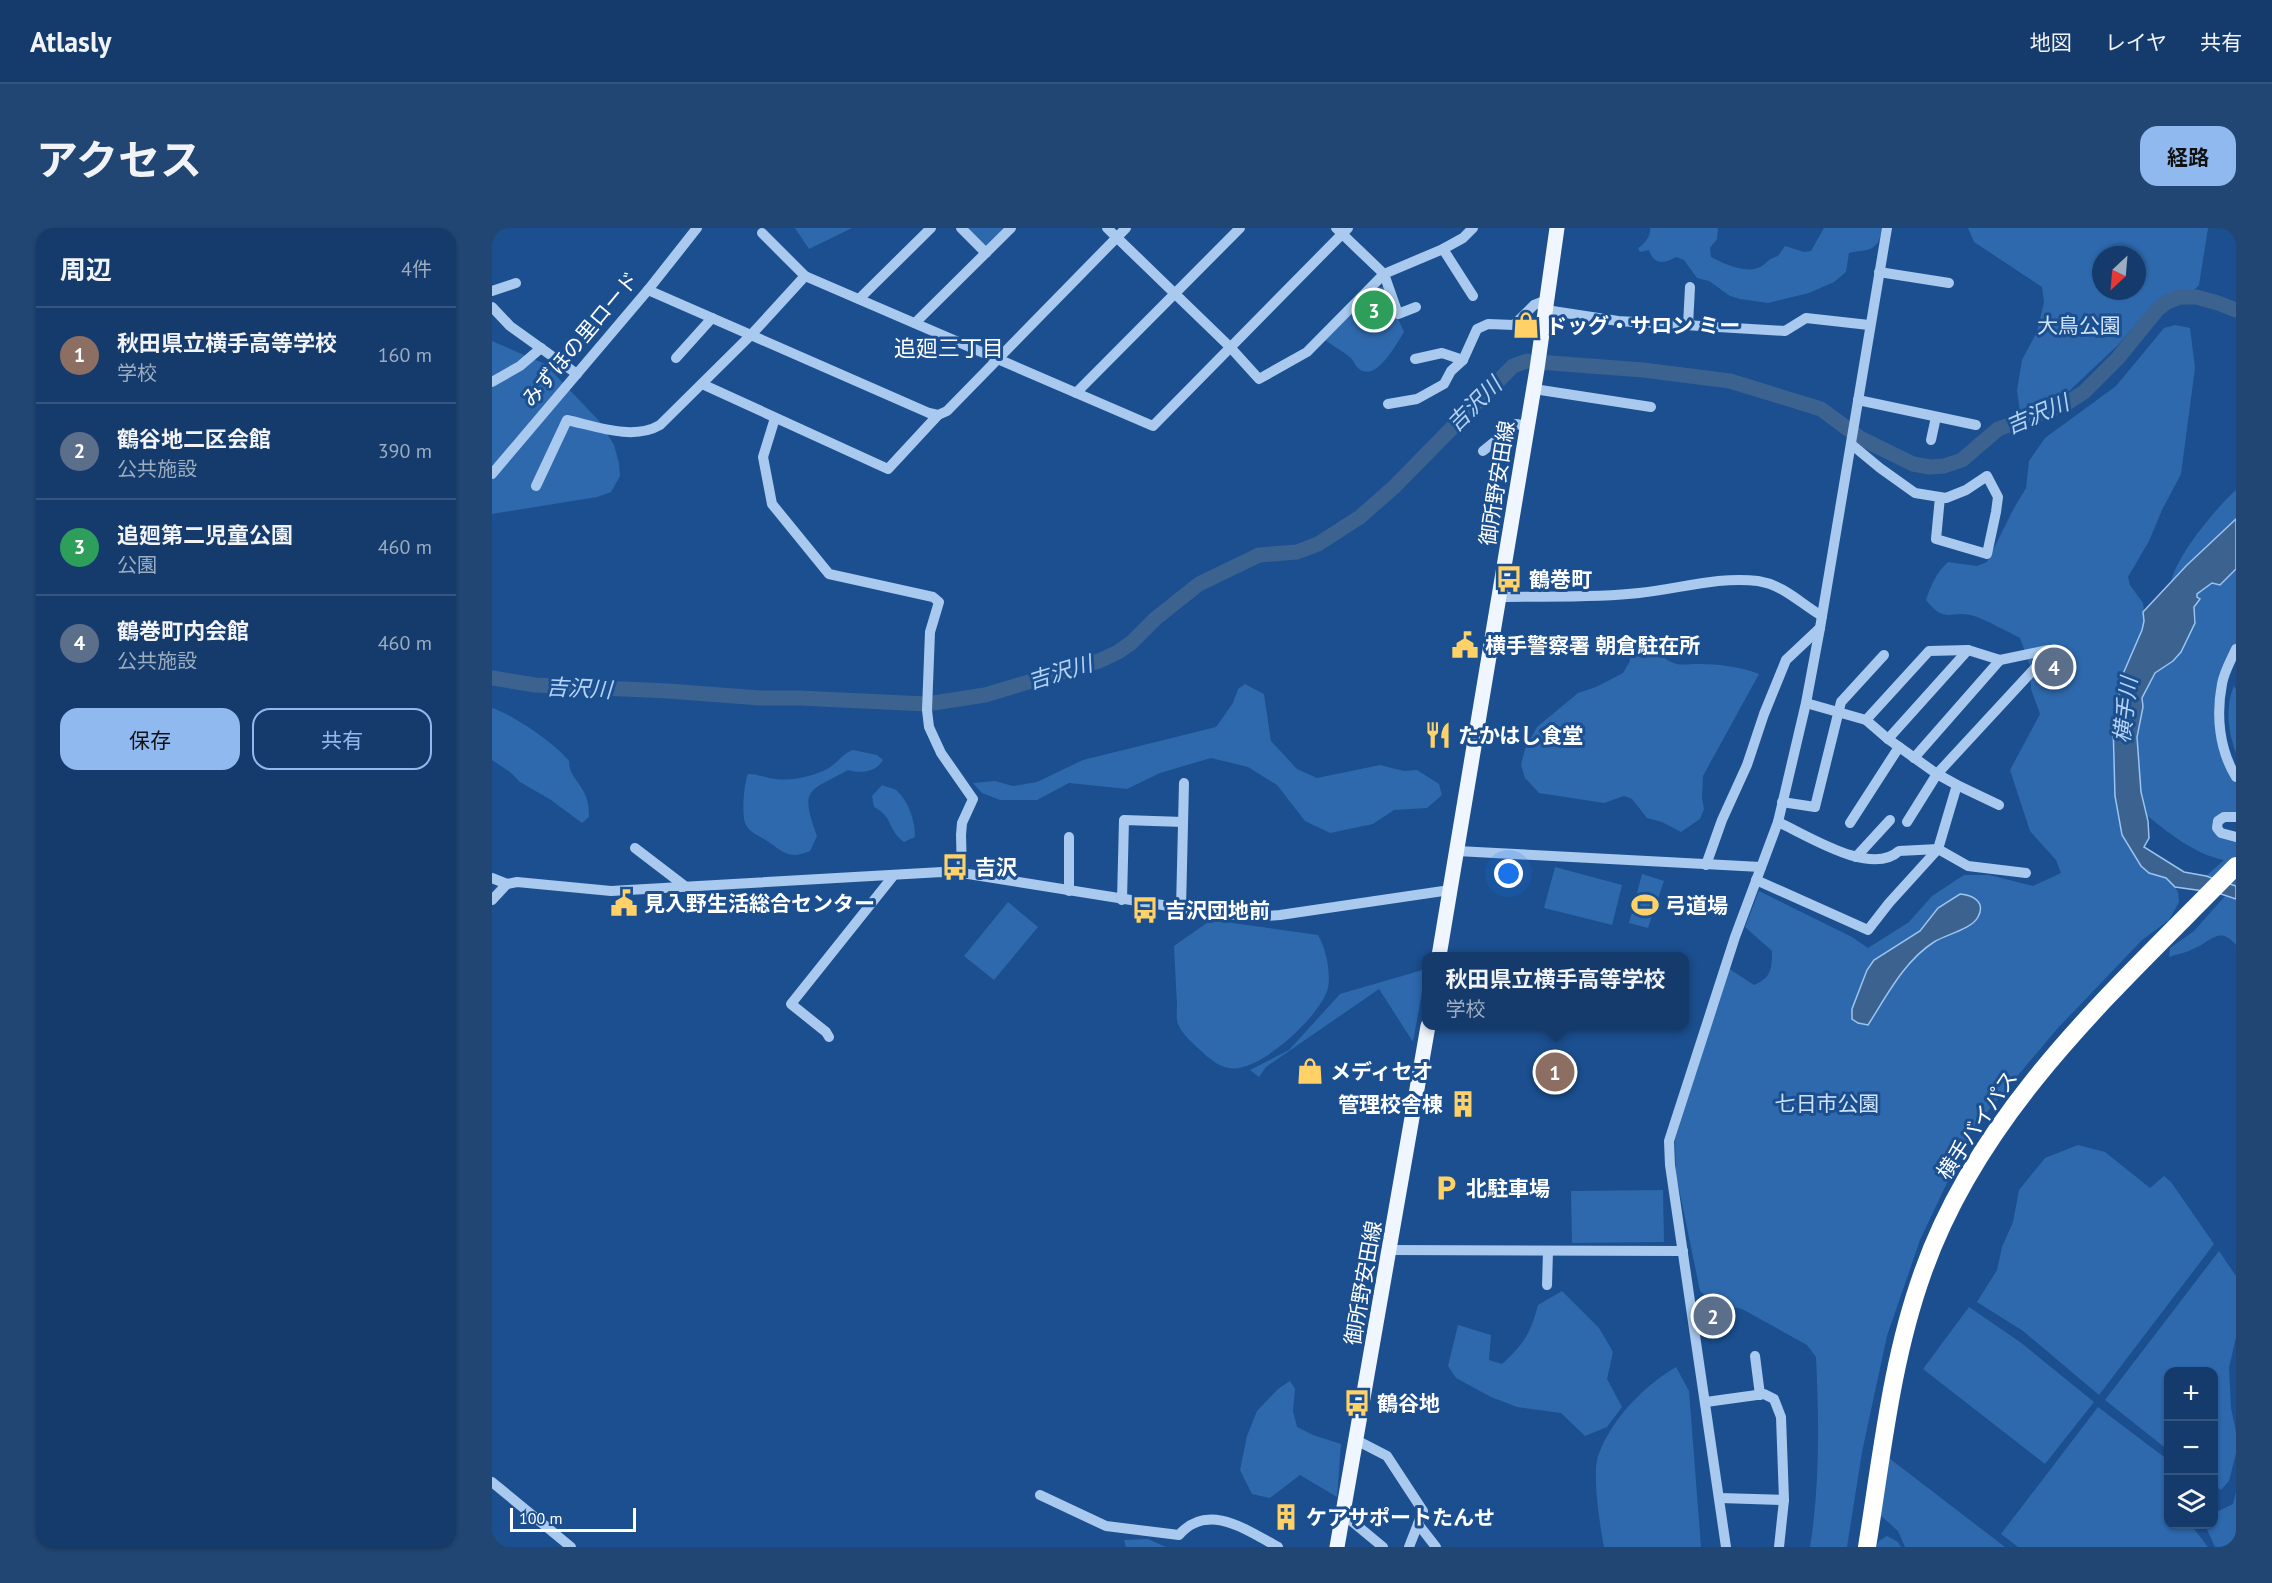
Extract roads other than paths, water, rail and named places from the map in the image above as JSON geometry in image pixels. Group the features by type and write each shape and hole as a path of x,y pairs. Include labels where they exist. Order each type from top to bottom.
{"highway":[{"name":"横手バイパス","path":"1867,1547 1890,1401 1909,1314 1923,1270 1961,1184 1990,1137 2043,1068 2236,866"}],"main road":[{"name":"御所野安田線","path":"1440,952 1534,389 1557,228"},
{"name":"御所野安田線","path":"1337,1547 1427,1030"}],"street":[{"name":"みずほの里ロード","path":"492,474 648,290 697,228"},
{"path":"860,299 931,228"},
{"path":"961,228 986,253"},
{"path":"915,323 1011,228"},
{"path":"1107,228 1230,347 1258,379 1307,352 1384,274 1443,249 1463,238 1473,228"},
{"path":"702,384 888,469 938,415 947,411 1126,228"},
{"path":"1076,393 1240,228"},
{"path":"1726,1547 1670,1165 1669,1141 1755,880 1778,822 1806,703 1821,622 1887,228"},
{"path":"762,233 805,276 1153,426 1342,230 1384,274 1398,314 1416,308"},
{"path":"1443,249 1473,296"},
{"path":"1879,272 1948,283"},
{"path":"536,486 567,420 612,430 642,432 660,425 751,335 805,276"},
{"path":"492,291 516,283"},
{"path":"1688,326 1690,286"},
{"path":"648,290 938,415"},
{"path":"1388,404 1417,399 1444,384 1451,371 1463,360 1477,329 1488,324 1514,325 1534,305 1546,305 1618,321 1688,326 1785,331 1806,318 1869,325"},
{"path":"492,307 510,326 577,374"},
{"path":"676,358 712,318"},
{"path":"492,382 520,366 541,348"},
{"path":"1415,359 1442,353 1463,360"},
{"path":"1534,389 1651,407"},
{"path":"1858,400 1976,425"},
{"path":"1932,440 1936,417"},
{"path":"775,418 763,457 772,504 829,574 837,578 933,597 939,602 930,632 927,710 929,727 935,742 973,799 962,824 962,873"},
{"path":"1483,451 1516,424 1528,426"},
{"path":"1851,444 1915,493 1940,497 1946,498 1966,490 1987,476 1998,497 1987,554 1936,539 1940,497"},
{"path":"1500,597 1636,594 1729,580 1759,581 1775,585 1791,594 1821,622"},
{"path":"1706,865 1722,820 1747,765 1764,714 1786,660 1821,622"},
{"path":"2236,649 2222,683 2220,707 2221,741 2236,777"},
{"path":"1888,739 1968,650"},
{"path":"1866,720 1929,651 1968,650 2000,660 2048,650 2049,653 1937,774 1907,822"},
{"path":"1782,802 1815,807 1841,702 1884,655"},
{"path":"1914,758 2000,660"},
{"path":"1806,703 1866,720 1888,739 1937,774 1999,804"},
{"path":"1850,824 1899,747"},
{"path":"1181,908 1184,783"},
{"path":"1755,880 1869,930 1889,903 1938,849 1957,785"},
{"path":"2236,817 2224,817 2218,821 2217,828 2221,833 2236,837"},
{"path":"1122,900 1124,820 1183,822"},
{"path":"1856,857 1890,820"},
{"path":"1778,822 1845,854 1864,859 1892,857 1899,851 1938,849 1968,866 2026,873"},
{"path":"1069,837 1069,891"},
{"path":"635,848 686,887"},
{"path":"1457,851 1761,867"},
{"path":"492,878 507,884 517,882 610,891 962,873 1122,900 1253,917 1450,890"},
{"path":"829,1037 826,1032 791,1004 894,875"},
{"path":"492,900 507,884"},
{"path":"1390,1250 1683,1251"},
{"path":"1547,1285 1548,1251"},
{"path":"1755,1356 1760,1395"},
{"path":"1706,1402 1760,1395 1774,1399 1781,1417 1784,1500 1779,1547"},
{"path":"1356,1440 1387,1456 1423,1511 1409,1547"},
{"path":"492,1482 571,1547"},
{"path":"1040,1495 1106,1526 1179,1535 1199,1520 1214,1518 1237,1526 1278,1547"},
{"path":"1720,1498 1784,1500"},
{"path":"1343,1514 1383,1547"},
{"path":"1418,1524 1436,1547"}],"water":[{"name":"横手川","path":"2236,519 2236,569 2220,585 2212,583 2197,594 2200,599 2194,607 2195,623 2181,652 2173,661 2155,673 2142,698 2143,707 2137,737 2141,792 2148,821 2149,838 2144,847 2184,872 2206,876 2236,886 2236,899 2218,893 2175,887 2166,878 2149,873 2141,866 2122,835 2115,796 2113,723 2123,674 2142,630 2143,612 2187,565"},
{"path":"1960,894 1974,898 1979,903 1980,912 1975,921 1923,950 1896,980 1868,1025 1852,1019 1852,1009 1867,970 1874,960 1920,931 1938,908"}],"waterway":[{"name":"吉沢川","path":"1538,362 1643,370 1730,381 1821,409 1860,438 1913,464 1930,467 1944,466 1962,460 1998,429 2064,405 2084,392 2118,358 2157,310 2167,302 2180,297 2196,297 2236,310"},
{"name":"吉沢川","path":"492,678 535,685 760,698 927,704 985,695 1099,661 1131,643 1155,619 1199,584 1259,555 1297,552 1318,544 1360,517 1394,487 1513,366 1527,361"}],"place":[{"name":"追廻第二児童公園","path":"1374,310"},
{"name":"ドッグ・サロン ミー","path":"1526,325"},
{"name":"鶴巻町","path":"1509,579"},
{"name":"横手警察署 朝倉駐在所","path":"1465,645"},
{"name":"鶴巻町内会館","path":"2054,667"},
{"name":"たかはし食堂","path":"1438,735"},
{"name":"吉沢","path":"955,867"},
{"name":"見入野生活総合センター","path":"624,903"},
{"name":"弓道場","path":"1645,905"},
{"name":"吉沢団地前","path":"1145,910"},
{"name":"メディセオ","path":"1310,1071"},
{"name":"秋田県立横手高等学校","path":"1555,1072"},
{"name":"管理校舎棟","path":"1463,1104"},
{"name":"北駐車場","path":"1446,1188"},
{"name":"鶴谷地二区会館","path":"1713,1316"},
{"name":"鶴谷地","path":"1357,1403"},
{"name":"ケアサポートたんせ","path":"1286,1517"}],"district":[{"name":"追廻三丁目","path":"949,348"}],"park label":[{"name":"大鳥公園","path":"2079,325"},
{"name":"七日市公園","path":"1827,1103"}]}
